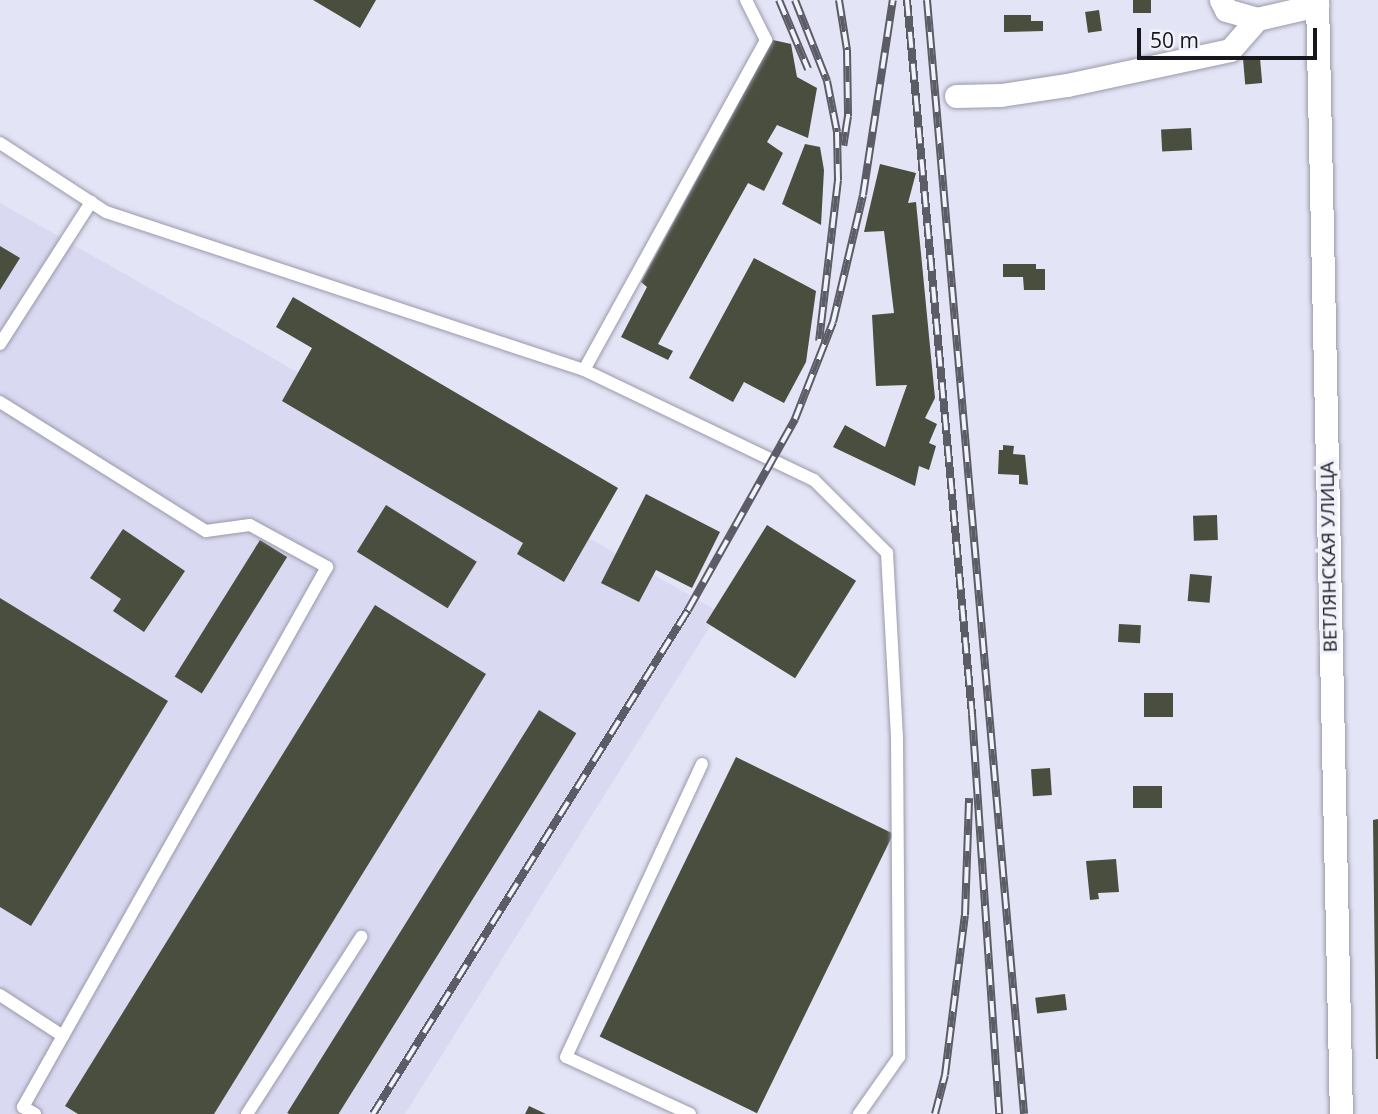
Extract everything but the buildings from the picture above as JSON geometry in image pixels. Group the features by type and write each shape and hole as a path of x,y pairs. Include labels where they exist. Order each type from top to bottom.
{"street":[{"path":"1221,0 1226,10 1257,19 1317,2"},
{"name":"ВЕТЛЯНСКАЯ УЛИЦА","path":"1317,2 1341,1114"},
{"path":"956,96 1001,95 1067,85 1230,50 1257,19"}],"lane":[{"path":"584,370 766,40 746,0"},
{"path":"0,143 106,212 584,370 814,480 887,552 897,737 899,1058 859,1114"},
{"path":"0,344 90,202"},
{"path":"0,402 206,531 250,525 327,567 23,1107 35,1114"},
{"path":"690,1114 566,1057 702,764"},
{"path":"247,1114 361,937"},
{"path":"0,995 63,1036"}],"shaded area":[{"path":"0,203 719,612 405,1114 0,1114"}],"railway":[{"path":"779,0 808,69"},
{"path":"795,0 827,81 837,132 838,180 819,341"},
{"path":"839,0 847,50 848,116 843,146"},
{"path":"373,1114 688,610 795,419 833,322 863,195 893,0"},
{"path":"907,0 972,714 999,1114"},
{"path":"927,0 1024,1114"},
{"path":"935,1114 945,1075 965,915 969,798"}]}
